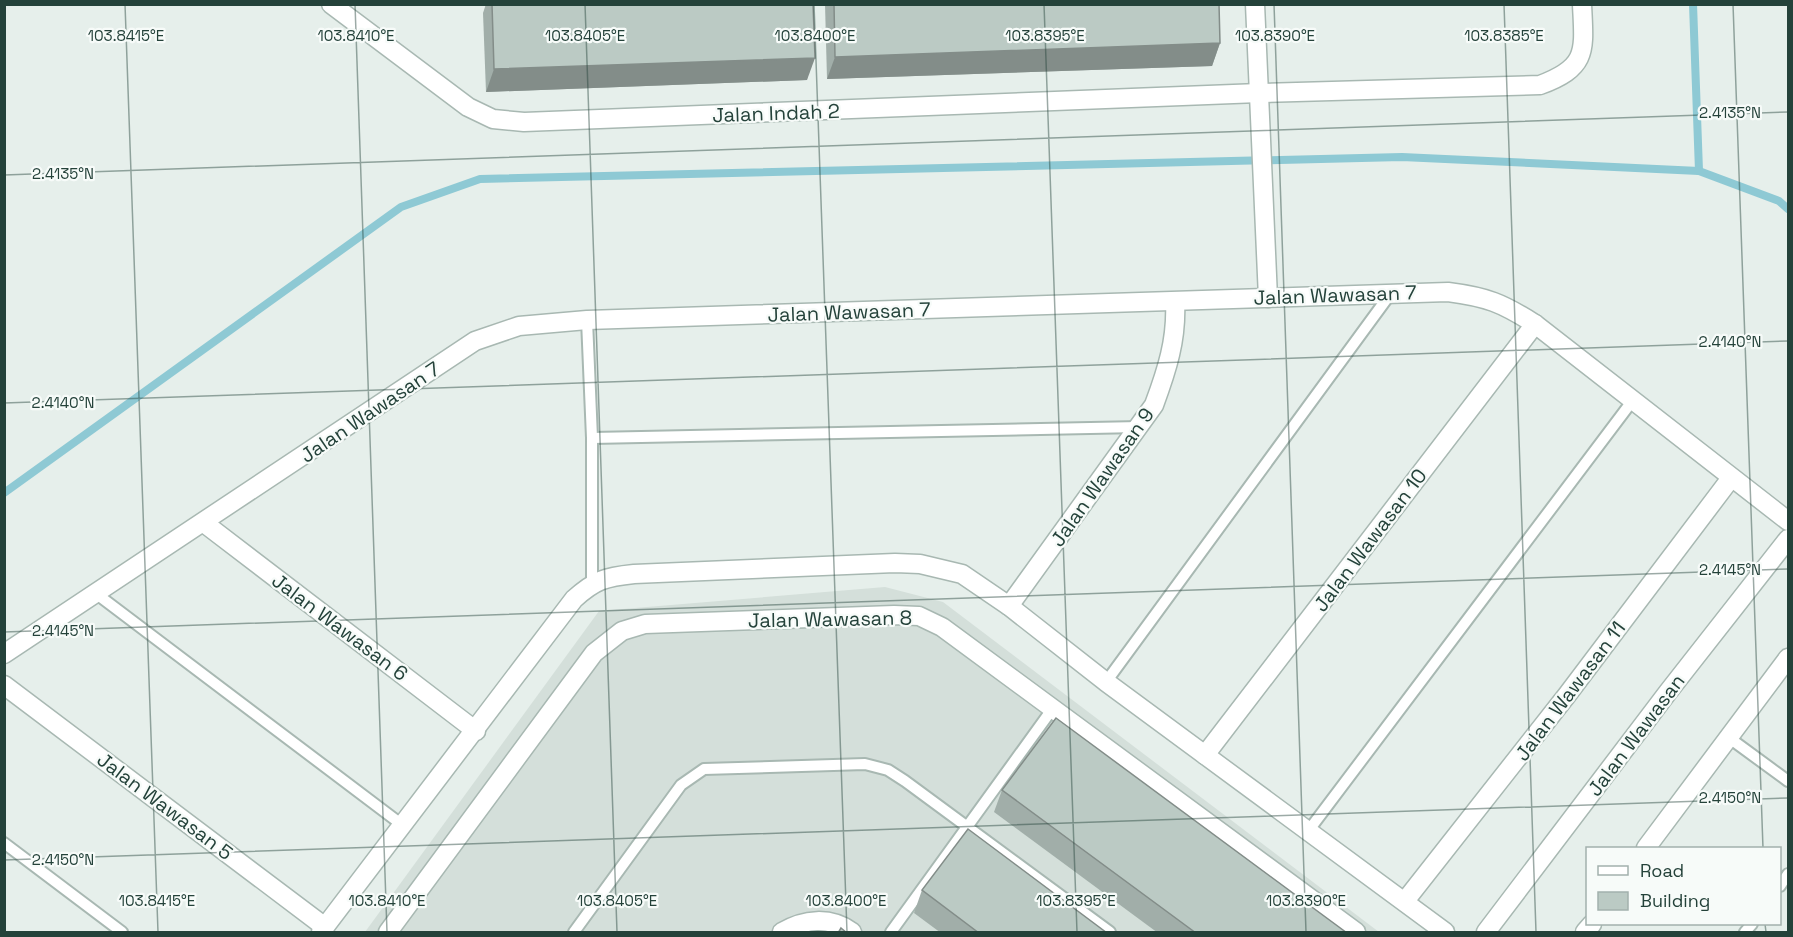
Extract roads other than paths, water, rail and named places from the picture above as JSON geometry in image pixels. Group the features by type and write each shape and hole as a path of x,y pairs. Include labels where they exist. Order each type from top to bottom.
{"street":[{"name":"Jalan Indah 2","path":"331,4 468,107 481,115 509,122 1259,93 1540,85 1568,72 1584,49 1582,4"},
{"path":"1255,4 1268,298"},
{"name":"Jalan Wawasan 7","path":"4,654 94,592 204,523 475,341 519,326 587,320 1175,302 1448,291 1485,297 1506,306 1535,324 1788,521"},
{"name":"Jalan Wawasan 9","path":"1009,606 1140,428 1154,405 1168,368 1177,326 1175,302"},
{"name":"Jalan Wawasan 10","path":"1206,755 1535,324"},
{"name":"Jalan Wawasan 11","path":"1405,902 1567,695 1731,478"},
{"name":"Jalan Wawasan 6","path":"204,523 476,731"},
{"name":"Jalan Wawasan","path":"1486,933 1661,701 1788,539"},
{"path":"323,930 401,824 476,731 574,599 592,583 612,576 634,574 920,564 962,574 1009,606 1106,682 1309,830 1445,933"},
{"name":"Jalan Wawasan 8","path":"388,933 594,653 622,631 645,624 919,616 942,627 1356,933"},
{"path":"1647,847 1788,658"},
{"name":"Jalan Wawasan 5","path":"4,685 323,930"},
{"path":"782,933 796,924 827,921 843,926 852,933"}],"lane":[{"path":"1106,682 1391,293"},
{"path":"587,320 592,438 592,583"},
{"path":"1309,830 1633,400"},
{"path":"592,438 1140,428"},
{"path":"94,592 401,824"},
{"path":"891,933 1053,708"},
{"path":"1728,737 1788,781"},
{"path":"574,933 681,785 704,769 865,764 888,770 905,781 1110,933"},
{"path":"4,843 122,933"}],"waterway":[{"path":"1693,4 1699,171"},
{"path":"4,493 401,207 480,179 1402,157 1699,171 1779,201 1788,209"}]}
